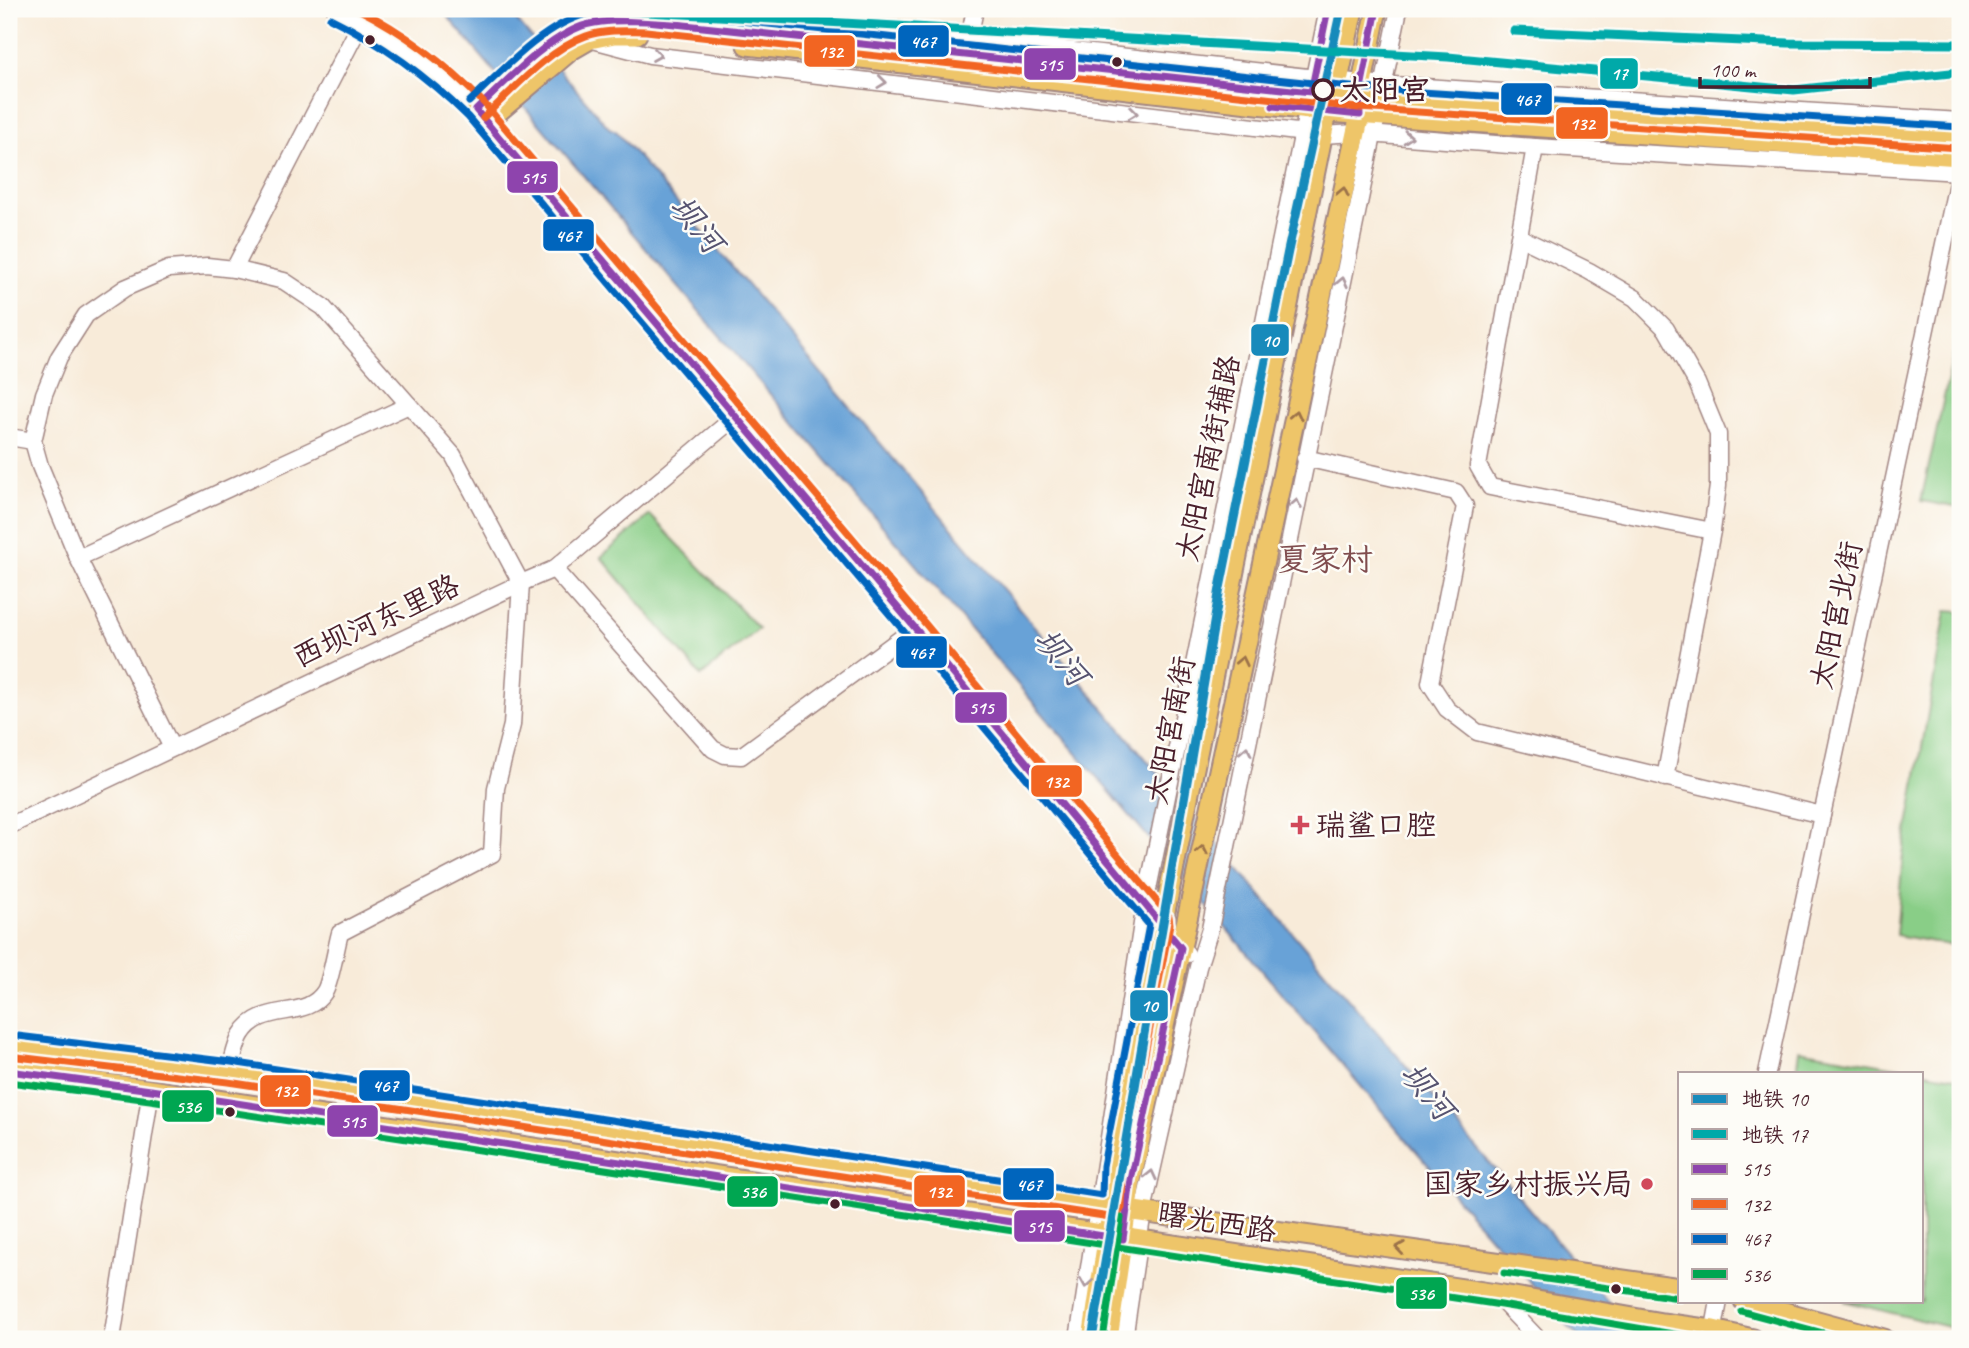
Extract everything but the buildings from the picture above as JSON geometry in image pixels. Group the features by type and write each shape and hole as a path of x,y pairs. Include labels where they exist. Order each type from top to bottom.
{"main road":[{"name":"太阳宫南街","path":"1120,1208 1113,1168 1192,772 1312,134 1322,94 1353,9"},
{"name":"太阳宫南街","path":"1108,1339 1120,1208 1131,1180 1213,799 1368,108 1377,9"},
{"path":"486,111 565,44 582,26 608,21 647,21 1322,94 1368,108 1678,137 1960,156"},
{"path":"565,44 614,34 652,34 1107,87 1322,94"},
{"path":"1368,108 1692,120 1960,138"},
{"name":"曙光西路","path":"9,1045 229,1072 1120,1208 1678,1288"},
{"name":"曙光西路","path":"9,1071 150,1090 1500,1295 1712,1334"},
{"name":"太阳宫南街","path":"1092,1339 1116,1237"},
{"path":"1748,1302 1884,1339"},
{"path":"1712,1334 1753,1339"}],"street":[{"path":"335,9 362,21 430,65 486,111 735,416 1198,967"},
{"path":"658,9 692,26"},
{"path":"718,9 748,15 969,39 1322,94 1368,108 1535,147 1960,171"},
{"path":"969,39 975,9"},
{"path":"1322,94 1328,9"},
{"name":"太阳宫南街","path":"1120,1208 1212,919 1305,458 1368,108 1399,9"},
{"path":"234,269 362,21"},
{"path":"929,34 1002,59"},
{"path":"590,39 650,55 1312,134 1368,108 1632,100 1960,121"},
{"path":"930,88 984,73"},
{"path":"1104,109 1107,87"},
{"path":"1632,100 1692,120"},
{"name":"太阳宫南街辅路","path":"1155,853 1312,134"},
{"path":"1624,152 1678,137"},
{"path":"1535,147 1478,466 1490,487 1712,531"},
{"name":"太阳宫北街","path":"1767,1072 1960,171"},
{"path":"1519,237 1590,271 1635,299 1666,329 1697,383 1718,434 1718,486 1712,531 1665,778"},
{"path":"172,748 78,558 40,466 33,441 44,394 59,357 86,315 125,288 169,269 207,265 284,281 323,307 453,455 521,583 512,725 496,788 492,854 340,933 325,991 309,1007 269,1013 251,1024 241,1036 229,1072"},
{"path":"78,558 409,405"},
{"name":"西坝河东里路","path":"9,826 554,569 735,416"},
{"path":"9,437 33,441"},
{"path":"1305,458 1456,492 1465,506 1430,683 1447,709 1476,732 1822,816"},
{"path":"554,569 713,748 725,755 741,756 915,628"},
{"name":"太阳宫南街","path":"1124,1339 1116,1237 1145,904 1155,853"},
{"path":"112,1339 150,1090"},
{"name":"太阳宫南街","path":"1077,1339 1116,1237"},
{"path":"1500,1295 1538,1339"},
{"path":"1712,1334 1719,1302"}],"green space":[{"path":"1960,325 1960,508 1921,501"},
{"path":"650,515 759,629 701,676 601,557"},
{"path":"1946,611 1960,612 1960,947 1896,935 1903,854"},
{"path":"1799,1050 1960,1078 1960,1330 1848,1302 1924,1302 1924,1072 1796,1072"}],"water":[{"path":"441,9 507,9 700,229 1321,967 1641,1339 1580,1339 1464,1207"}],"metro line":[{"name":"17","path":"593,9 1448,57 1794,90 1960,72"},
{"name":"10","path":"1092,1339 1220,588 1288,251 1341,9"},
{"name":"17","path":"1514,31 1788,43 1960,44"}],"transit line":[{"name":"132","path":"9,1056 228,1082 1110,1217 1117,1216 1122,1208 1123,1169 1170,924 1169,916 484,103 425,51 393,28 358,9"},
{"name":"515","path":"9,1071 151,1090 1123,1239 1131,1180 1181,948 915,628 476,110 554,41 582,26 614,21 647,21 1311,92 1328,9"},
{"name":"515","path":"1273,106 1360,115 1359,98 1377,9"},
{"name":"467","path":"469,102 524,51 555,28 587,14 624,10 1360,88 1960,127"},
{"name":"467","path":"10,1035 231,1062 1102,1195 1103,1166 1149,925 468,117 404,62 330,18"},
{"name":"132","path":"483,118 532,72 572,42 601,32 646,31 1358,108 1959,148"},
{"name":"536","path":"9,1082 150,1100 1501,1305 1703,1339"},
{"name":"536","path":"1103,1339 1121,1218"},
{"name":"536","path":"1504,1273 1678,1298"},
{"name":"536","path":"1741,1311 1845,1339"}],"place":[{"name":"太阳宫","path":"1323,90"},
{"name":"瑞鲨口腔","path":"1300,825"},
{"name":"国家乡村振兴局","path":"1647,1184"}],"district":[{"name":"夏家村","path":"1325,559"}],"water label":[{"name":"坝河","path":"697,224"},
{"name":"坝河","path":"1062,657"},
{"name":"坝河","path":"1428,1091"}]}
